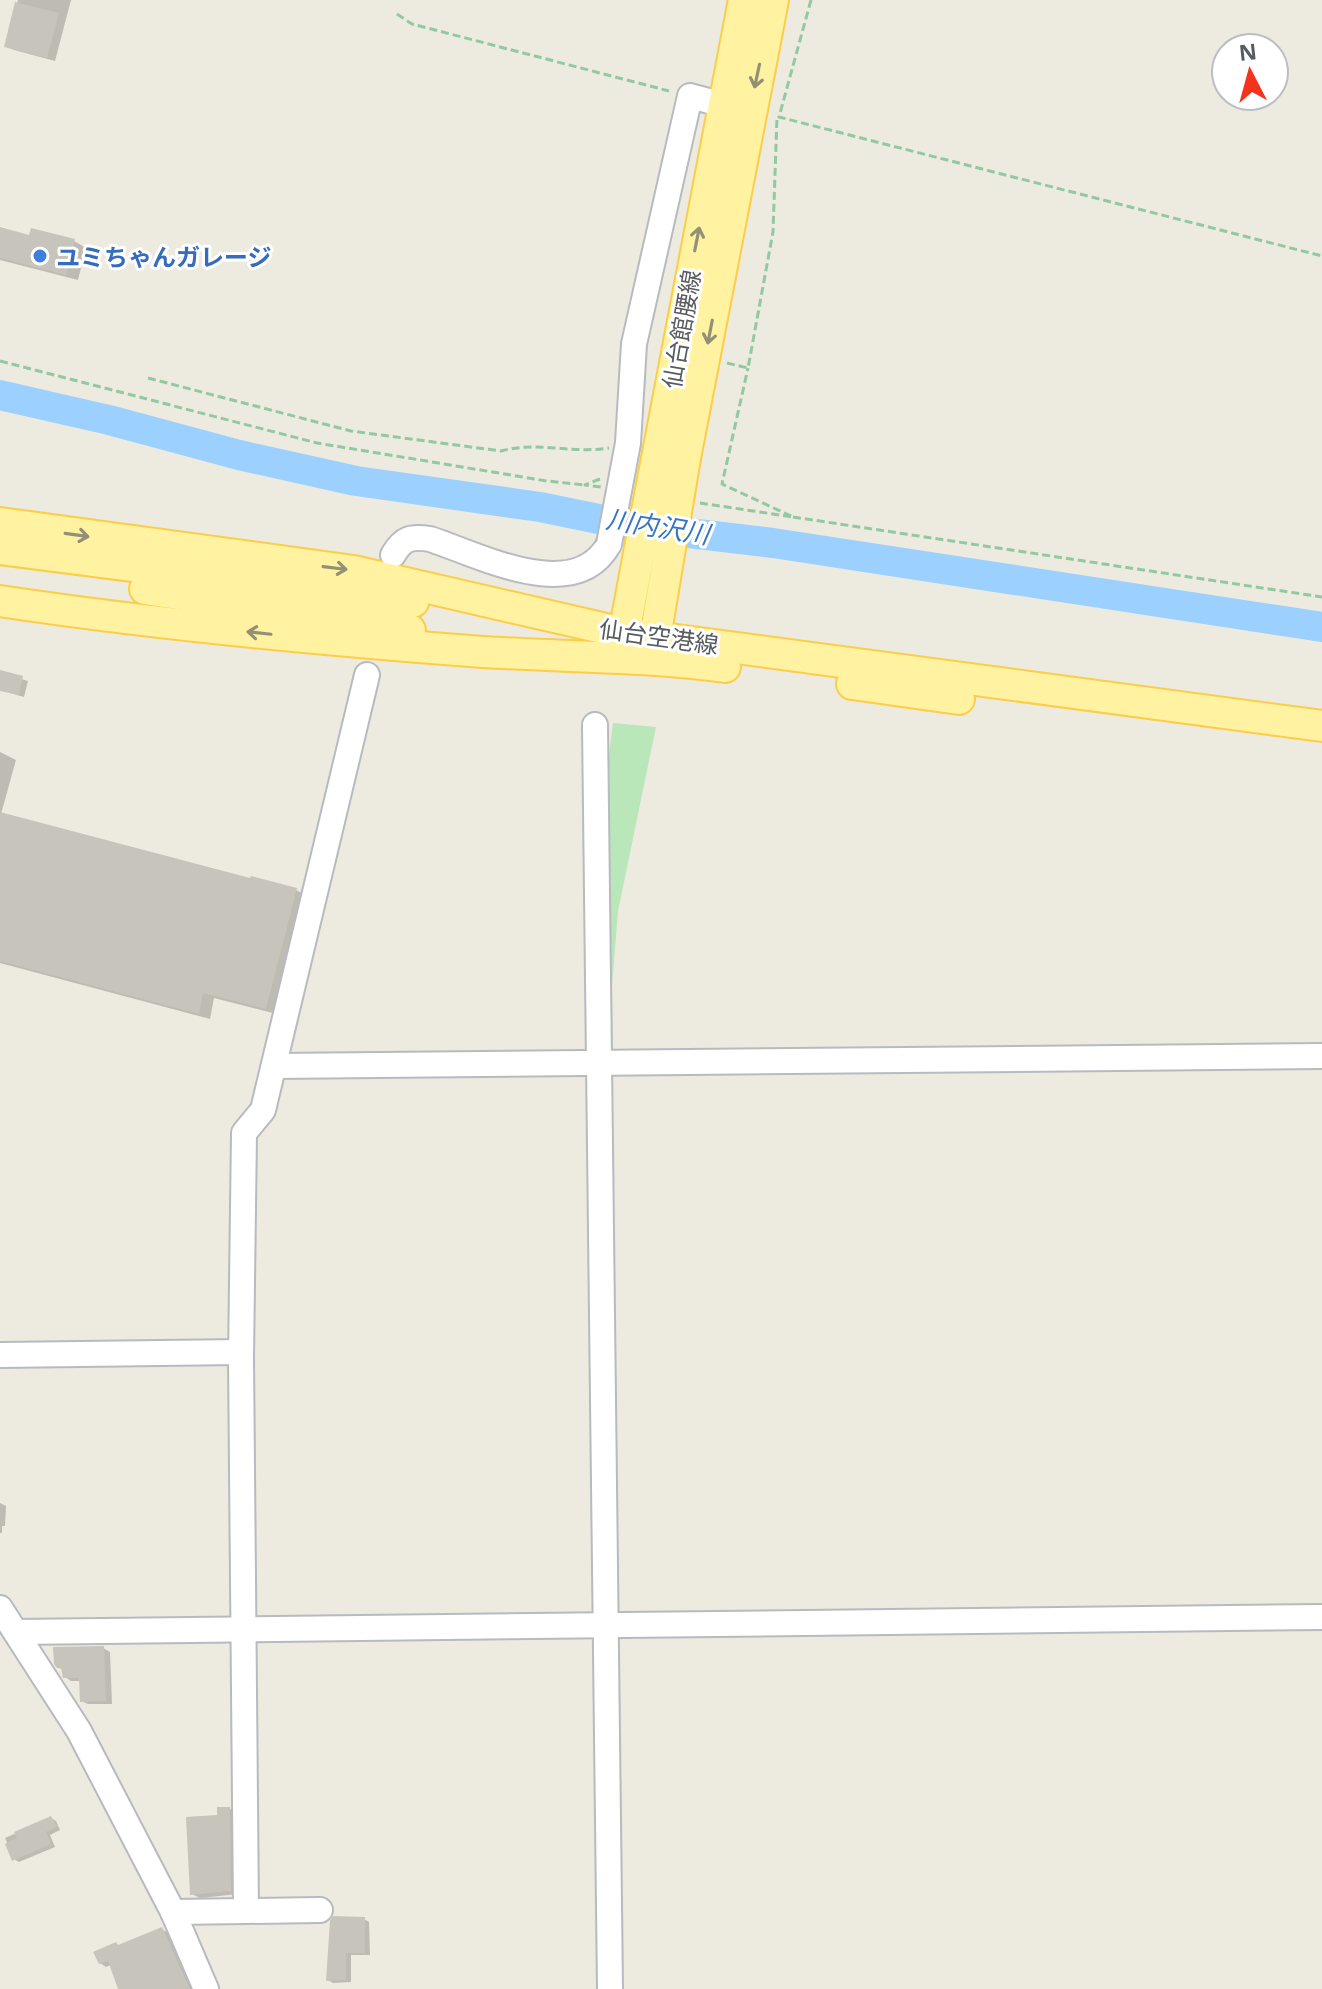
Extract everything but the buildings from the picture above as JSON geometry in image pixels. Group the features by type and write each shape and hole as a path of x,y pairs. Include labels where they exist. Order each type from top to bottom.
{"main road":[{"name":"仙台館腰線","path":"744,0 751,111"},
{"name":"仙台館腰線","path":"637,646 671,456 751,111 773,0"},
{"name":"仙台空港線","path":"0,523 354,571 565,621 637,646 1322,746"},
{"path":"0,549 74,570 560,657"},
{"path":"0,569 74,570 565,621"},
{"name":"仙台空港線","path":"0,601 338,642 560,657 637,646 1322,726"}],"street":[{"path":"393,555 405,539 414,536 537,575 559,575 591,564 609,544 634,344 690,96 751,111"},
{"path":"246,1911 241,1352 244,1133 263,1110 367,675"},
{"path":"595,725 610,1989"},
{"path":"274,1066 1322,1056"},
{"path":"0,1355 241,1352"},
{"path":"0,1608 79,1731 173,1912 206,1989"},
{"path":"16,1632 1322,1617"},
{"path":"173,1912 320,1910"}],"path":[{"path":"726,363 748,368 773,232 751,111 811,0"},
{"path":"397,14 412,24 690,96"},
{"path":"751,111 1322,256"},
{"path":"0,361 317,443 585,485"},
{"path":"148,378 351,431 501,451 522,445 594,450 622,445"},
{"path":"793,517 1322,597"}],"green space":[{"path":"613,723 656,727 618,911 612,986 613,1051 606,1051 603,802"}],"waterway":[{"name":"川内沢川","path":"0,395 356,481 540,507 638,527 773,543 1322,627"}],"place":[{"name":"ユミちゃんガレージ","path":"40,256"}]}
